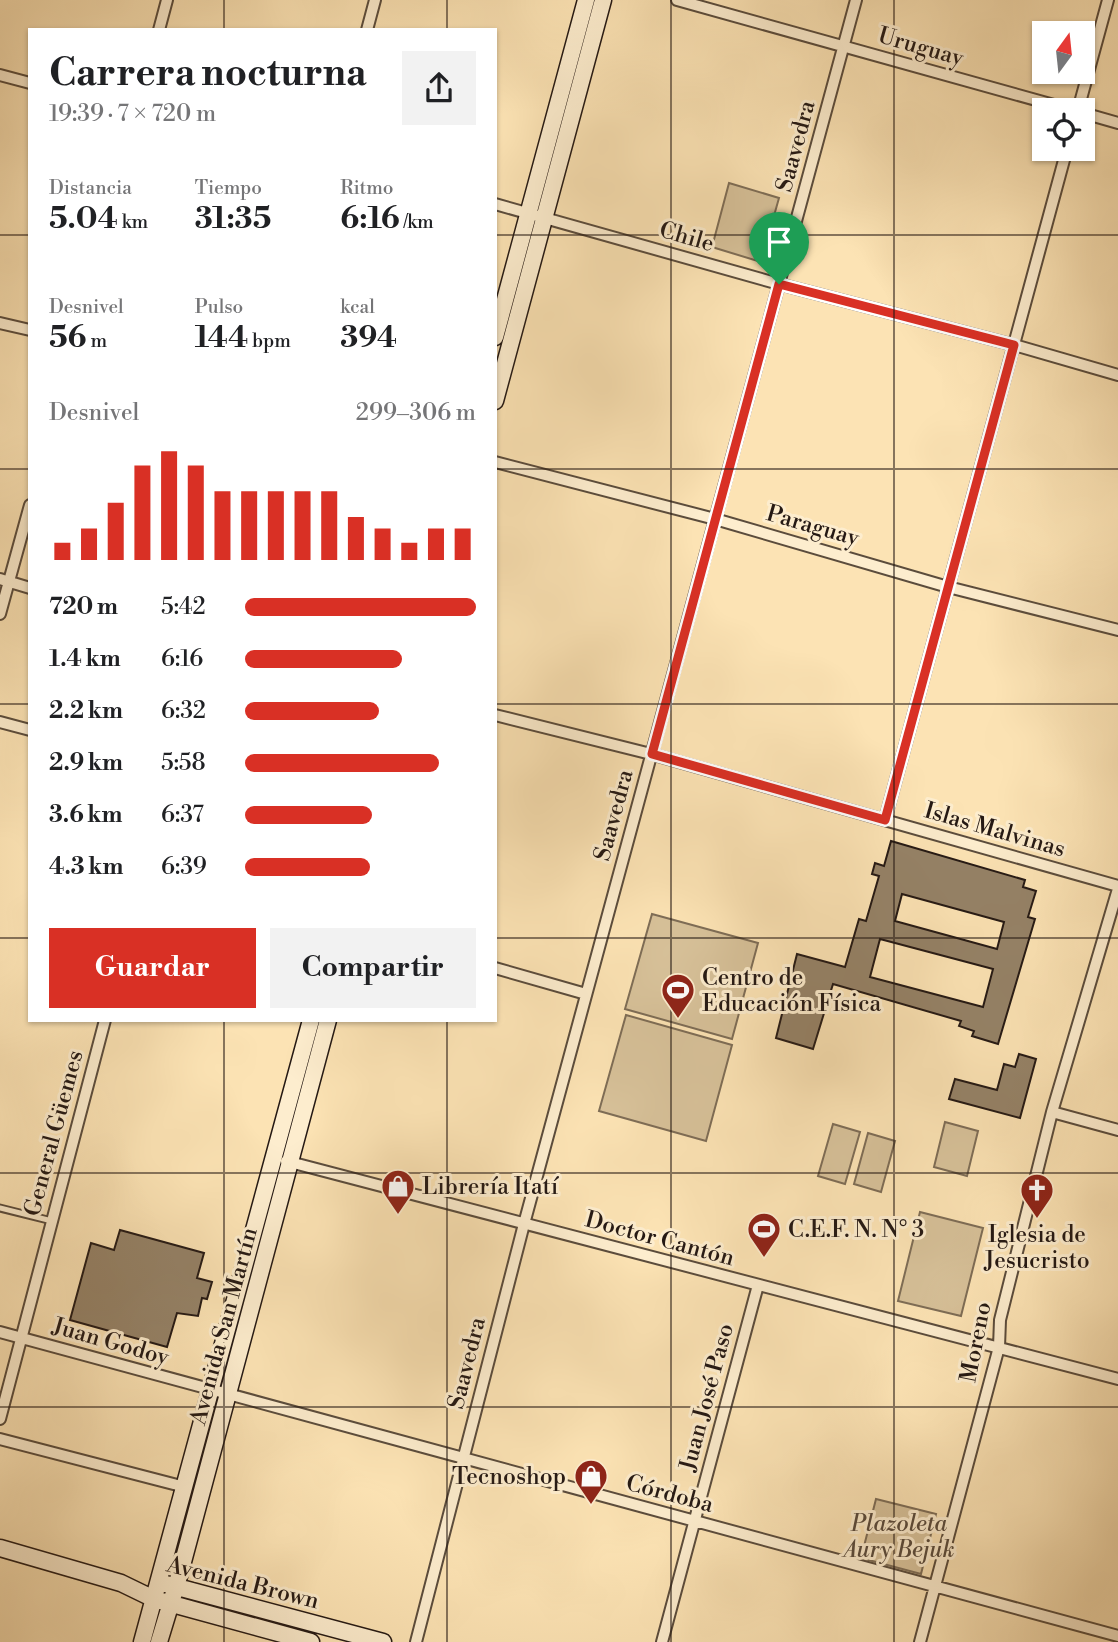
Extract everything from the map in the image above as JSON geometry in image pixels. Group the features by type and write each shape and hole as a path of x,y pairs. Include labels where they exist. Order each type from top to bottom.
{"main road":[{"path":"497,392 586,0"},
{"path":"497,331 537,215 604,0"},
{"name":"Avenida San Martín","path":"142,1642 310,1022"},
{"name":"Avenida San Martín","path":"159,1642 327,1022"},
{"path":"0,1548 121,1583"},
{"name":"Avenida Brown","path":"121,1583 159,1583 383,1642"},
{"name":"Avenida Brown","path":"121,1583 155,1599 288,1639 311,1642"}],"street":[{"path":"160,28 167,0"},
{"path":"368,28 375,0"},
{"name":"Uruguay","path":"677,0 1032,99"},
{"name":"Saavedra","path":"416,1642 524,1224 856,0"},
{"path":"1081,98 1108,0"},
{"path":"0,75 28,82"},
{"path":"1095,116 1118,123"},
{"path":"885,820 1064,161"},
{"name":"Chile","path":"497,205 1118,375"},
{"path":"0,323 28,330"},
{"name":"Paraguay","path":"497,463 715,519 948,587 1118,630"},
{"path":"0,614 4,580 28,511"},
{"path":"4,580 28,586"},
{"name":"Islas Malvinas","path":"497,715 652,754 1118,888"},
{"path":"0,722 28,729"},
{"name":"Moreno","path":"920,1642 999,1347 1000,1320 1052,1112 1118,888"},
{"path":"497,969 586,994"},
{"name":"General Güemes","path":"0,1419 104,1022"},
{"path":"1052,1112 1118,1130"},
{"name":"Doctor Cantón","path":"274,1158 1118,1379"},
{"name":"Juan José Paso","path":"662,1642 758,1285"},
{"name":"Juan Godoy","path":"0,1332 211,1391"},
{"name":"Córdoba","path":"211,1391 1118,1636"},
{"path":"0,1439 185,1487"}],"lane":[{"path":"0,1208 52,1221"}],"green space":[{"path":"729,183 779,198 761,262 712,247"},
{"path":"652,914 758,943 732,1039 625,1009"},
{"path":"626,1015 732,1045 706,1141 599,1111"},
{"path":"945,1122 978,1131 967,1176 934,1167"},
{"path":"833,1124 860,1132 845,1184 818,1176"},
{"path":"868,1133 895,1141 881,1192 854,1184"},
{"path":"920,1212 983,1228 961,1316 898,1301"},
{"name":"Plazoleta Aury Bejuk","path":"876,1499 936,1514 921,1574 861,1558"}],"building":[{"path":"891,841 1025,880 1023,887 1036,891 1028,917 1035,919 998,1044 972,1036 974,1031 959,1026 961,1021 833,984 813,1049 776,1038 797,954 845,967 859,919 866,921 879,876 872,874 875,863 884,866","holes":["902,894 1004,922 997,949 895,921","880,939 993,969 983,1007 870,977"]},
{"path":"1019,1054 1036,1059 1020,1118 949,1099 955,1079 997,1090 1004,1064 1015,1067"},
{"path":"120,1230 204,1253 197,1278 212,1282 207,1299 202,1298 198,1316 177,1313 167,1347 70,1320 91,1243 114,1250"}],"place":[{"name":"Centro de Educación Física","path":"678,1020"},
{"name":"Librería Itatí","path":"398,1216"},
{"name":"Iglesia de Jesucristo","path":"1037,1220"},
{"name":"C.E.F. N. N° 3","path":"764,1259"},
{"name":"Tecnoshop","path":"591,1506"}],"route":[{"path":"779,284 1014,345 885,820 652,754 779,284"}]}
